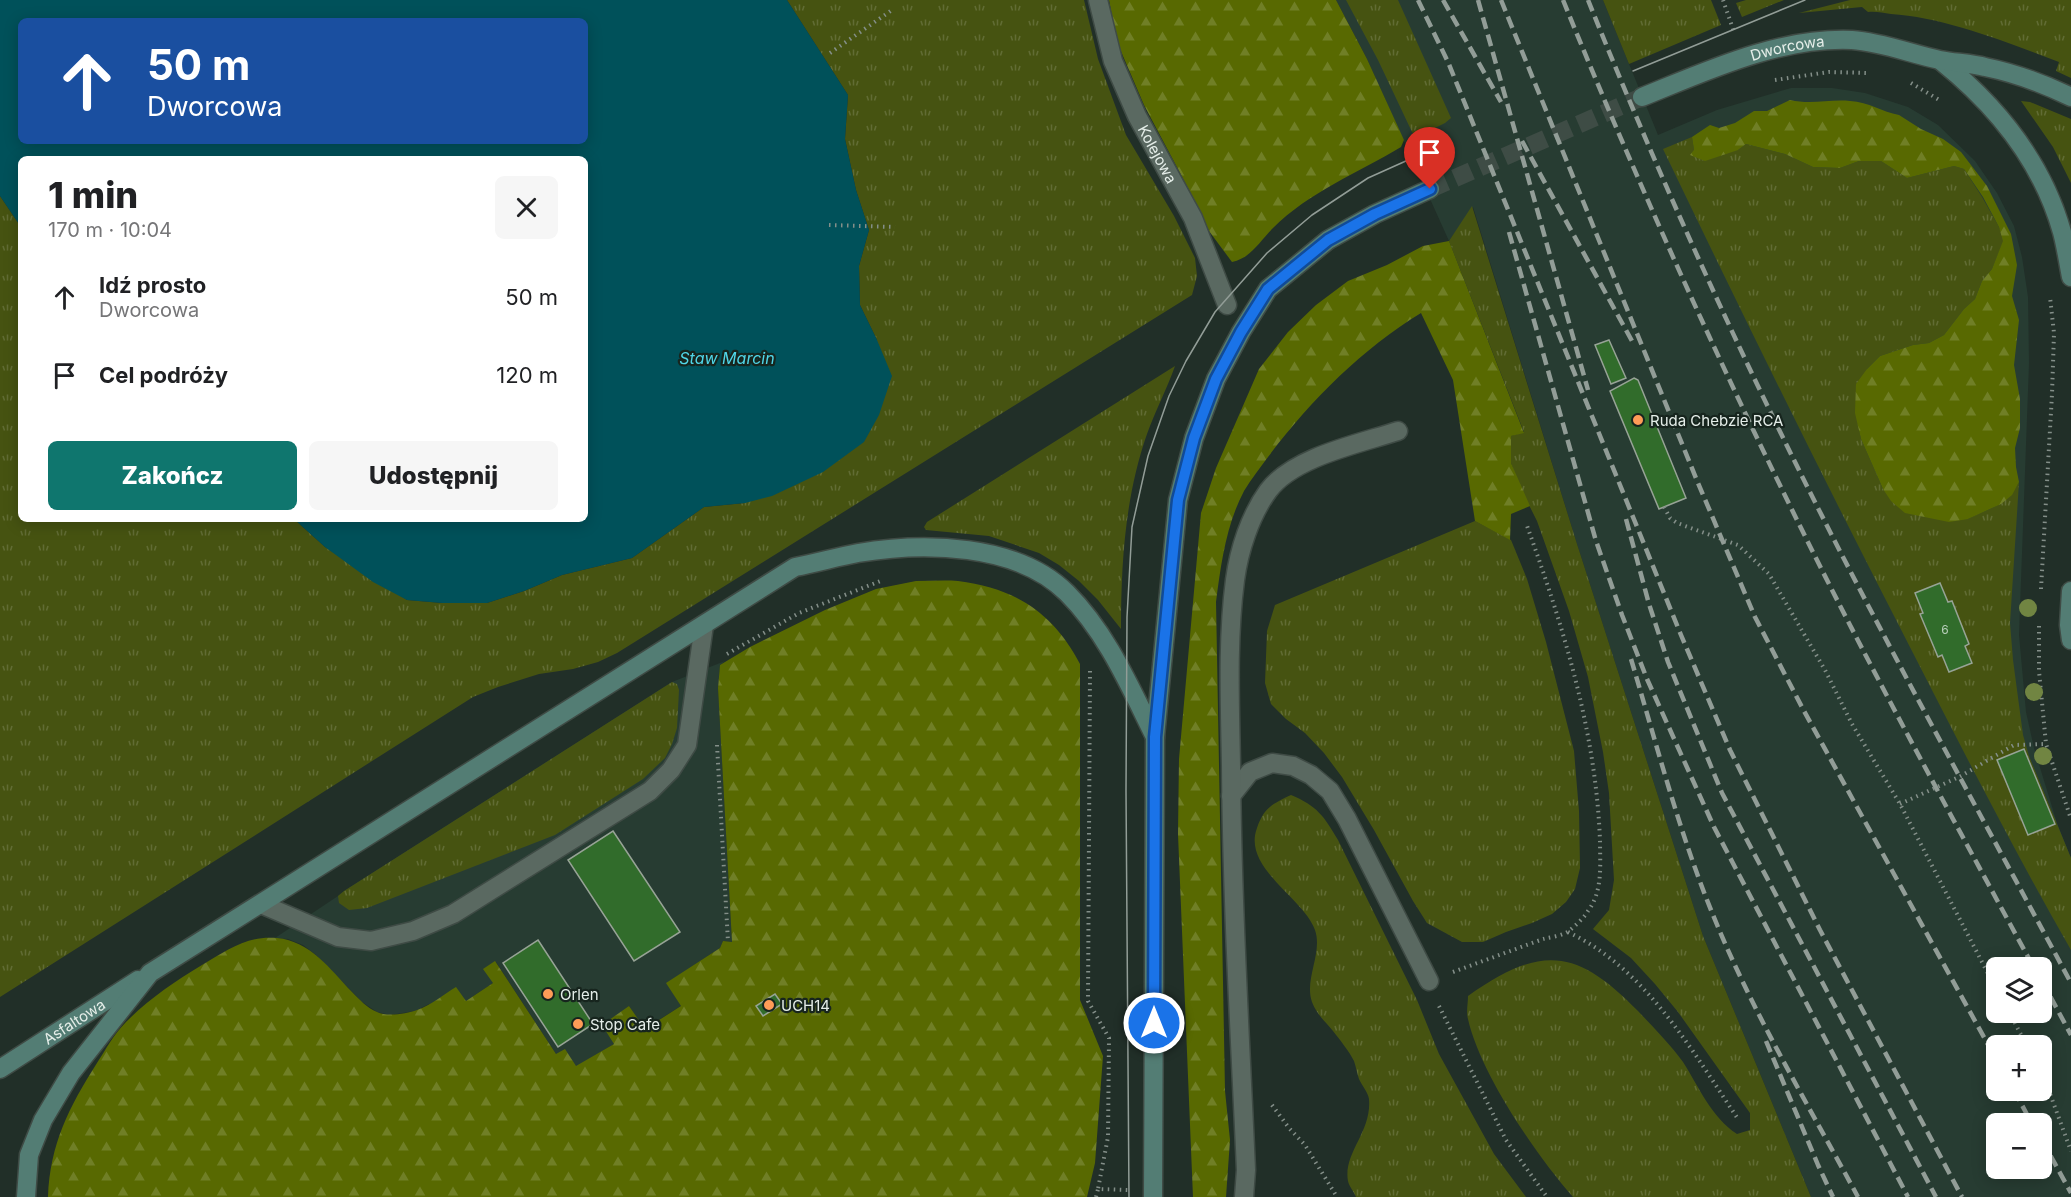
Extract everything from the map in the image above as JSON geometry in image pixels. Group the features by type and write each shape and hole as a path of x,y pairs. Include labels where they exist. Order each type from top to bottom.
{"main road":[{"name":"Dworcowa","path":"1642,97 1742,58 1811,41 1853,40 1896,47 1940,60 1985,66 2026,78 2071,97"},
{"name":"Dworcowa","path":"1940,60 1984,98 2035,166 2055,209 2063,234 2071,277"},
{"path":"1153,1194 1155,737 1178,500 1194,438 1216,379 1241,332 1268,289 1328,240 1375,214 1430,189"},
{"name":"Asfaltowa","path":"0,1069 795,567 858,553 914,548 960,549 989,554 1028,566 1048,577 1066,592 1100,634 1128,681 1155,737"},
{"path":"2071,591 2069,626 2071,640"},
{"path":"26,1197 29,1155 43,1120 71,1073 150,973"}],"street":[{"name":"Kolejowa","path":"1098,0 1113,61 1137,116 1193,218 1227,305"},
{"path":"1244,1197 1246,1170 1231,796 1230,663 1235,579 1253,518 1268,490 1287,472 1307,461 1398,431"},
{"path":"261,904 338,937 371,941 413,931 453,914 650,791 671,770 687,745 705,625"},
{"path":"1231,796 1250,772 1272,763 1293,766 1311,775 1330,791 1347,819 1429,981"}],"path":[{"path":"1723,0 1742,58"},
{"path":"830,52 892,9"},
{"path":"1766,83 1829,72 1878,74"},
{"path":"1901,79 1919,87 1946,105"},
{"path":"829,225 895,227"},
{"path":"2041,591 2054,333 2050,290"},
{"path":"1664,507 1670,518 1677,523 1738,545 1769,574 1825,670 1852,724 1900,804 1986,970"},
{"path":"1526,523 1551,592 1586,724 1597,797 1600,870 1597,895 1588,912 1568,932 1429,981 1447,1024 1506,1140 1547,1197"},
{"path":"717,660 799,613 889,578"},
{"path":"2039,625 2038,670 2046,744 2071,819"},
{"path":"1090,668 1088,1001 1109,1038 1108,1137 1096,1197"},
{"path":"716,735 728,942"},
{"path":"1900,804 1959,777 2014,745 2046,744"},
{"path":"1568,932 1592,943 1637,982 1685,1041 1738,1119"},
{"path":"2052,1099 2071,1151"},
{"path":"1269,1103 1310,1151 1326,1182 1337,1197"},
{"path":"1098,1189 1153,1194"}],"shaded area":[{"path":"1336,0 1603,0 1658,135 1717,110 1791,88 1832,88 1865,93 1908,107 1938,125 1975,161 1997,193 2014,226 2022,257 2028,297 2029,363 2019,635 2026,712 2034,748 2057,823 2071,858 2071,1197 1811,1197 1703,936 1577,544 1473,207 1449,241 1367,59"},
{"path":"725,661 720,665 718,687 732,942 723,941 720,948 667,983 681,1006 644,1029 629,1006 614,1044 576,1067 556,1054 496,962 493,983 466,1001 429,1004 415,1011 390,1015 377,1012 362,1002 316,955 303,945 288,939 275,938 344,891 672,682"}],"green space":[{"path":"787,0 1084,0 1098,59 1126,135 1174,216 1195,258 1197,276 1192,295 617,653 598,662 573,669 539,674 473,697 0,997 0,196 18,223 18,522 297,522 325,547 407,600 487,603 562,575 632,558 704,507 745,503 877,340 860,305 859,266 869,230 856,190 845,139 848,95"},
{"path":"1109,0 1336,0 1367,59 1404,140 1401,147 1318,193 1287,215 1250,253 1232,262 1209,231 1144,105 1117,42"},
{"path":"1346,0 1398,0 1451,118 1417,137 1412,132"},
{"path":"1603,0 1711,0 1721,25 1629,64"},
{"path":"1746,0 1784,0 1742,17 1736,3"},
{"path":"1850,0 2071,0 2071,78 2056,71 2059,62 1954,25 1911,16 1868,12 1862,7 1799,13"},
{"path":"1790,100 1857,102 1899,115 1943,139 1961,152 1987,186 2011,234 2017,265 2012,296 2019,320 2014,365 2020,399 2020,428 2015,448 2019,482 2012,495 2001,504 1968,519 1949,522 1905,513 1891,501 1883,489 1861,439 1855,413 1856,384 1880,356 1913,345 1929,343 1944,335 1964,309 1975,299 1982,281 1992,269 2003,241 1999,227 1983,197 1964,169 1954,166 1907,178 1881,161 1859,161 1840,168 1813,167 1785,154 1746,144 1738,150 1705,161 1690,155 1694,150 1692,137 1710,125 1719,128 1735,123 1754,111 1767,111"},
{"path":"2021,101 2030,102 2071,119 2071,183 2053,147"},
{"path":"1692,137 1694,150 1738,150 1746,144 1785,154 1813,167 1840,168 1859,161 1881,161 1907,178 1954,166 1964,169 1999,227 2004,240 1992,269 1982,281 1975,299 1964,309 1944,335 1929,343 1913,345 1880,356 1867,369 1859,430 1883,489 1968,519 2003,502 2019,482 2010,623 2013,660 2023,735 2029,756 2071,858 2071,950 1990,802 1881,590 1786,402 1663,149"},
{"path":"1472,206 1577,544 1703,936 1811,1197 1573,1197 1558,1180 1511,1112 1484,1064 1474,1040 1467,1016 1468,996 1493,979 1537,961 1557,960 1576,965 1595,974 1616,990 1655,1029 1683,1062 1706,1101 1728,1127 1737,1134 1750,1130 1750,1113 1678,1012 1631,958 1593,929 1609,910 1614,880 1609,793 1603,752 1588,677 1569,611 1537,521 1511,463 1511,436 1524,432 1449,241"},
{"path":"1449,241 1524,433 1511,436 1511,463 1530,506 1511,514 1510,540 1475,521 1453,380 1421,313 1378,343 1319,396 1284,436 1244,491 1229,531 1222,559 1216,602 1225,1091 1230,1140 1226,1197 1193,1197 1178,834 1179,759 1201,513 1216,468 1259,369 1288,332 1316,305 1348,281 1387,265 1423,246"},
{"path":"1175,366 1147,434 1129,506 1123,555 1121,629 1079,581 1039,553 989,536 926,530 924,527 927,522"},
{"path":"1475,521 1511,540 1527,579 1574,751 1579,811 1580,868 1575,889 1566,902 1552,914 1483,942 1462,942 1427,923 1342,777 1305,733 1271,704 1265,683 1267,631 1275,605"},
{"path":"916,581 958,581 998,590 1015,597 1031,606 1058,631 1080,664 1080,1000 1103,1056 1095,1163 1087,1197 48,1197 53,1160 63,1127 87,1079 118,1032 144,1006 172,984 220,954 246,942 277,938 300,944 319,958 367,1006 377,1012 391,1015 417,1010 456,987 466,1001 493,983 483,969 495,961 556,1054 565,1049 576,1066 614,1044 602,1025 629,1006 645,1029 681,1006 666,983 720,948 723,941 732,942 718,688 720,665 750,647 825,610 876,589"},
{"path":"672,682 677,684 679,690 677,728 665,758 643,779 555,835 367,908 349,910 339,903 338,896 344,891"},
{"path":"1291,795 1307,803 1319,813 1338,840 1417,1000 1439,1054 1494,1154 1526,1197 1356,1197 1349,1183 1348,1171 1353,1151 1366,1122 1369,1099 1352,1057 1312,1002 1310,984 1317,948 1315,930 1309,918 1266,869 1258,856 1255,843 1257,828 1266,811"}],"water":[{"name":"Staw Marcin","path":"0,0 787,0 848,95 845,139 856,190 869,230 859,266 860,305 892,376 879,415 864,442 823,472 772,496 745,503 704,507 632,558 562,575 487,603 407,600 373,582 325,547 297,522 588,522 588,156 18,156 18,223 0,196"}],"building":[{"path":"1609,340 1626,378 1611,384 1595,345"},
{"name":"Ruda Chebzie RCA","path":"1634,378 1638,380 1686,498 1659,509 1610,391"},
{"path":"1940,583 1948,602 1952,601 1969,644 1965,646 1972,663 1949,672 1942,655 1938,657 1920,614 1923,613 1915,593"},
{"path":"2024,749 2055,824 2028,835 1997,760"},
{"path":"613,831 680,932 634,961 568,860"},
{"name":"Orlen","path":"538,940 593,1024 558,1047 503,963"},
{"name":"UCH14","path":"775,994 782,1004 763,1016 756,1006"}],"tunnel":[{"path":"1430,189 1642,97"}],"tram line":[{"path":"1633,71 1805,0"},
{"path":"1129,1197 1127,617 1132,527 1148,456 1169,396 1186,361 1215,312 1267,253 1312,215 1368,178 1417,156"}],"railway":[{"path":"1418,0 1448,62 1730,750 1820,930 1962,1197"},
{"path":"1443,0 1501,102"},
{"path":"1478,0 1588,390"},
{"path":"1501,0 1755,617 1804,711 1986,1041"},
{"path":"1563,0 1690,296 1759,441 1880,682 2028,957"},
{"path":"1588,0 1698,258 1788,449 1881,630 2071,983"},
{"path":"1522,141 1632,341"},
{"path":"1509,232 1596,541 1647,679 1714,827 1908,1197"},
{"path":"1626,519 1649,604 1668,662 1722,793 1936,1197"},
{"path":"1631,659 1681,828 1718,927 1767,1030 1858,1197"},
{"path":"2052,1000 2071,1035"},
{"path":"1766,1041 1833,1197"},
{"path":"2020,1101 2026,1113"},
{"path":"2052,1158 2071,1193"}],"place":[{"name":"Ruda Chebzie RCA","path":"1638,420"},
{"name":"Orlen","path":"548,994"},
{"name":"UCH14","path":"769,1005"},
{"name":"Stop Cafe","path":"578,1024"}],"route":[{"path":"1154,1023 1155,737 1178,500 1194,438 1216,379 1241,332 1268,289 1328,240 1375,214 1430,189"}]}
